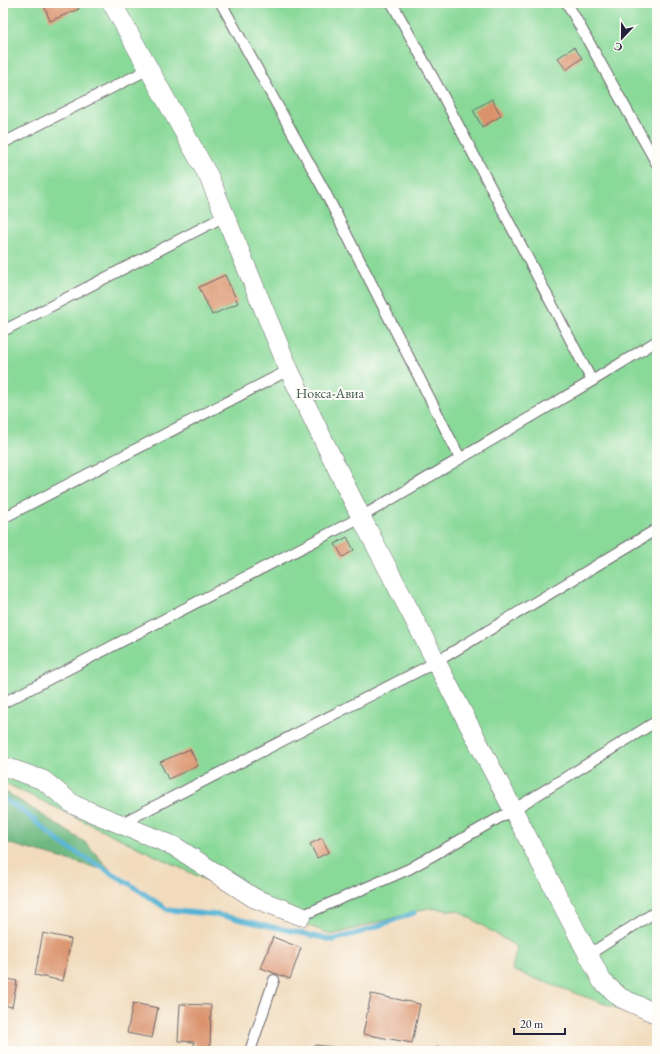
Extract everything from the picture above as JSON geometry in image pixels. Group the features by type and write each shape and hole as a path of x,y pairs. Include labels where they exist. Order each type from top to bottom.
{"street":[{"path":"112,3 209,177 288,370 360,516 602,981 621,998 657,1014"},
{"path":"3,766 43,780 74,805 174,846 254,898 301,916"}],"lane":[{"path":"221,3 324,190 460,458"},
{"path":"392,3 443,96 592,381"},
{"path":"567,3 657,164"},
{"path":"3,143 148,68"},
{"path":"3,331 225,216"},
{"path":"3,703 360,516 592,381 657,341"},
{"path":"3,518 288,370"},
{"path":"120,824 436,662 657,529"},
{"path":"301,916 409,869 513,810 657,721"},
{"path":"588,955 657,911"},
{"path":"250,1051 274,980"}],"green space":[{"name":"Нокса-Авиа","path":"3,3 657,3 657,1023 512,970 517,947 459,911 428,908 332,935 251,902 3,782"},
{"path":"3,790 86,843 112,872 3,842"}],"building":[{"path":"43,3 76,3 79,9 50,21"},
{"path":"574,47 582,58 566,70 558,58"},
{"path":"492,99 501,116 482,127 473,110"},
{"path":"225,275 238,303 212,315 199,287"},
{"path":"347,537 354,550 343,557 335,544"},
{"path":"190,749 198,766 168,779 160,762"},
{"path":"322,838 329,852 317,858 310,844"},
{"path":"43,933 71,939 63,981 35,975"},
{"path":"273,937 301,948 290,979 261,968"},
{"path":"3,978 17,981 12,1007 3,1005"},
{"path":"371,994 420,1004 412,1043 363,1034"},
{"path":"133,1003 158,1008 152,1038 127,1033"},
{"path":"180,1004 211,1005 210,1051 194,1051 194,1042 178,1041"},
{"path":"315,1045 333,1047 333,1051 314,1051"},
{"path":"437,1047 452,1050 452,1051 436,1051"}],"waterway":[{"path":"3,799 23,811 62,844 130,884 168,910 219,915 332,940 362,932 414,913"}]}
